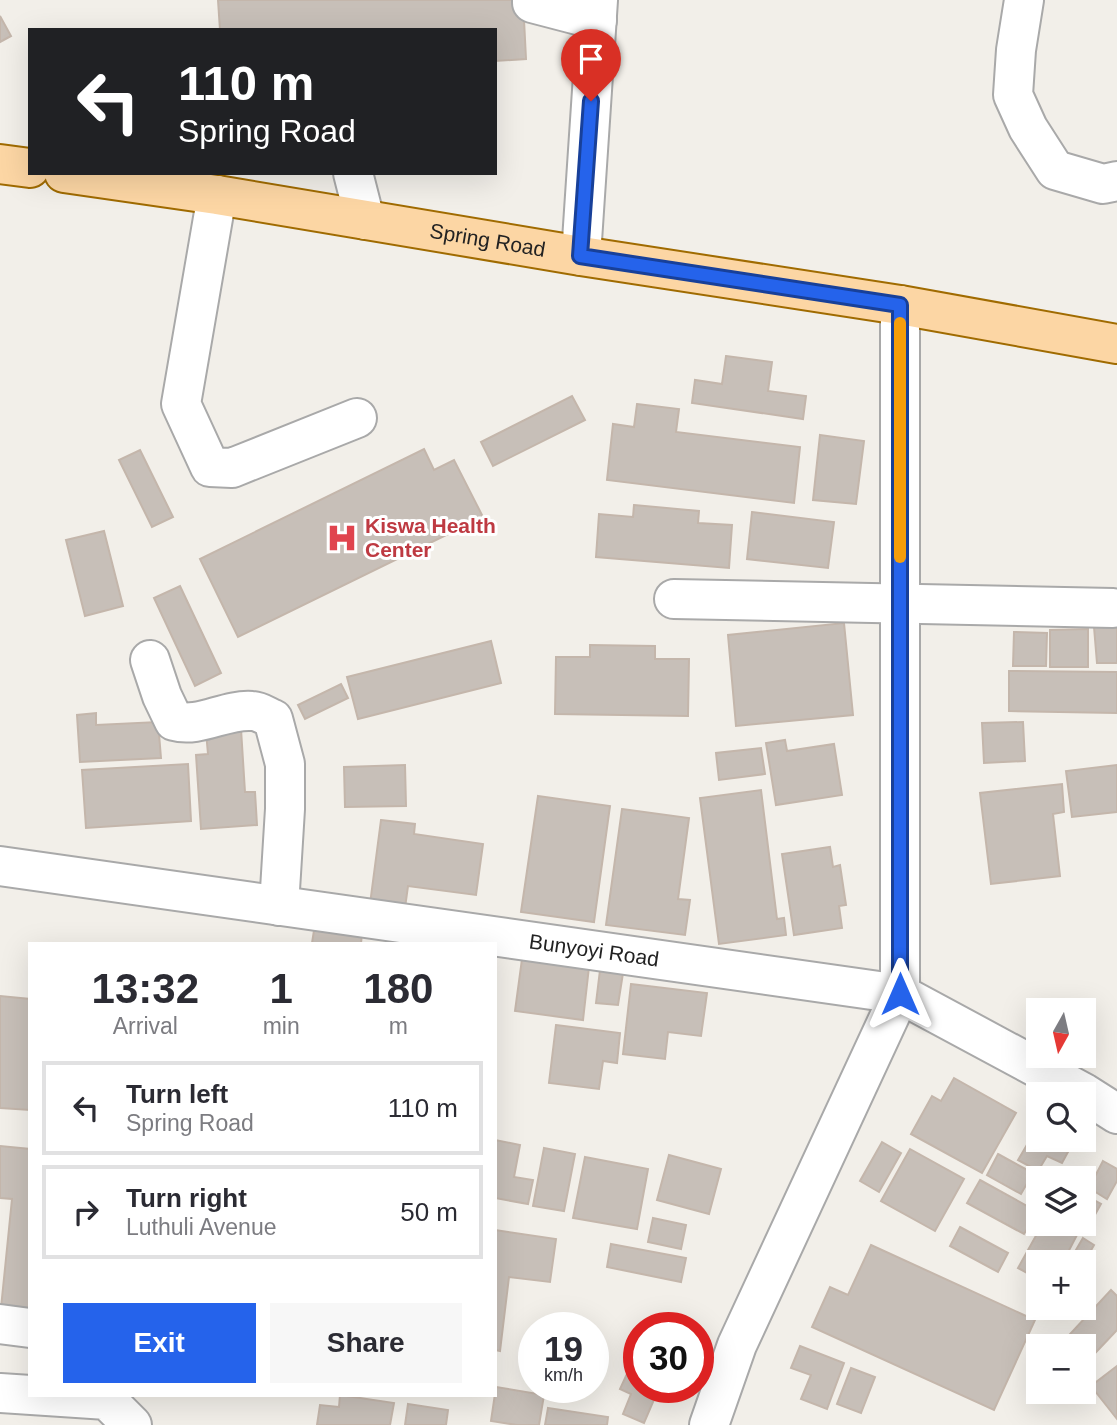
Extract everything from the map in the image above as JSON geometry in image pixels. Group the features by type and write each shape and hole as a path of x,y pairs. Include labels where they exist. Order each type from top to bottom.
{"main road":[{"path":"0,164 28,168"},
{"name":"Spring Road","path":"78,175 900,305 1117,344"}],"street":[{"path":"531,0 532,3 597,10 580,256"},
{"path":"1024,0 1016,50 1013,95 1028,128 1055,170 1102,184 1117,181"},
{"path":"354,175 365,220"},
{"path":"217,195 181,404 210,467 232,468 357,418"},
{"path":"709,1425 737,1345 900,994 900,305"},
{"path":"674,599 1113,608"},
{"path":"150,660 174,721 187,724 230,711 255,711 273,719 285,764 279,906"},
{"name":"Bunyoyi Road","path":"0,866 900,994 1084,1093 1117,1114"},
{"path":"0,1324 28,1328"},
{"path":"0,1393 28,1395"},
{"path":"61,1397 107,1400 132,1425"}],"building":[{"path":"218,0 523,0 526,59 497,61 497,28 220,28"},
{"path":"0,16 11,36 0,42"},
{"path":"726,356 772,362 768,391 806,396 803,419 692,403 695,380 722,384"},
{"path":"572,396 585,420 493,466 481,442"},
{"path":"637,404 679,409 676,432 800,447 794,503 607,480 613,424 634,427"},
{"path":"820,435 864,441 856,504 813,500"},
{"name":"Kiswa Health Center","path":"424,449 434,470 454,460 483,517 238,637 200,559"},
{"path":"140,450 173,517 152,527 119,460"},
{"path":"634,505 699,511 698,523 732,525 729,568 596,557 599,514 633,517"},
{"path":"752,512 834,522 828,568 747,559"},
{"path":"104,531 123,606 85,616 66,540"},
{"path":"180,586 221,673 195,686 154,598"},
{"path":"844,623 853,715 736,726 728,635"},
{"path":"1117,625 1117,663 1097,663 1094,627"},
{"path":"1088,629 1088,667 1050,667 1050,630"},
{"path":"1014,632 1047,633 1046,666 1013,666"},
{"path":"491,641 501,683 358,719 347,677"},
{"path":"590,645 655,646 655,659 689,659 688,716 555,714 556,657 590,657"},
{"path":"1009,671 1117,672 1117,713 1009,711"},
{"path":"341,684 348,698 305,719 298,705"},
{"path":"96,713 96,725 158,722 161,758 80,762 77,715"},
{"path":"1023,722 1025,761 984,763 982,723"},
{"path":"241,729 245,792 255,792 257,825 201,829 196,755 208,754 206,732"},
{"path":"785,740 787,751 834,744 842,795 776,805 766,743"},
{"path":"761,748 765,774 719,780 716,753"},
{"path":"188,764 191,821 86,828 82,770"},
{"path":"405,765 406,806 345,807 344,767"},
{"path":"1117,765 1117,812 1072,817 1066,771"},
{"path":"1062,784 1064,812 1053,814 1060,876 991,884 980,793"},
{"path":"761,790 777,919 784,918 786,935 719,944 700,798"},
{"path":"538,796 610,806 594,922 521,912"},
{"path":"622,809 689,818 678,899 690,900 685,935 606,925"},
{"path":"381,820 415,824 414,834 483,844 476,895 408,886 405,908 370,904"},
{"path":"830,847 833,867 840,865 846,905 839,906 842,928 794,935 782,854"},
{"path":"316,918 363,925 361,942 312,942"},
{"path":"522,959 589,967 583,1020 515,1011"},
{"path":"600,970 623,973 618,1005 596,1003"},
{"path":"631,984 707,993 701,1036 668,1032 665,1059 623,1054"},
{"path":"0,996 28,999 28,1110 0,1108"},
{"path":"556,1025 620,1033 617,1063 603,1061 599,1089 549,1083"},
{"path":"954,1078 1016,1113 982,1173 911,1134 932,1096 941,1101"},
{"path":"497,1140 520,1145 514,1177 533,1180 528,1204 497,1198"},
{"path":"882,1142 901,1153 879,1192 860,1181"},
{"path":"0,1146 28,1149 28,1325 0,1318 12,1199 0,1198"},
{"path":"1026,1146 1026,1152 1068,1152 1062,1163 1047,1156 1041,1166 1029,1166 1018,1160"},
{"path":"544,1148 575,1154 564,1211 533,1206"},
{"path":"910,1149 964,1179 935,1231 881,1201"},
{"path":"998,1154 1026,1169 1026,1185 1021,1194 987,1175"},
{"path":"669,1155 721,1169 709,1214 657,1200"},
{"path":"585,1157 648,1169 637,1229 573,1218"},
{"path":"1103,1161 1117,1169 1117,1181 1107,1199 1096,1192 1096,1174"},
{"path":"980,1180 1026,1205 1026,1231 1024,1234 967,1203"},
{"path":"653,1218 686,1225 681,1249 648,1242"},
{"path":"960,1227 1008,1253 998,1272 950,1246"},
{"path":"497,1230 556,1239 550,1282 509,1277 500,1351 497,1350"},
{"path":"1036,1236 1076,1236 1069,1250 1028,1250"},
{"path":"1083,1238 1094,1245 1091,1250 1076,1250"},
{"path":"611,1244 686,1258 681,1282 607,1267"},
{"path":"871,1245 1026,1316 1026,1320 1035,1320 1029,1334 1026,1334 1026,1340 994,1410 812,1327 830,1287 848,1295"},
{"path":"1026,1254 1026,1272 1018,1268"},
{"path":"1111,1290 1117,1296 1117,1330 1096,1352 1096,1334 1070,1334 1083,1320 1096,1320 1096,1306"},
{"path":"800,1346 844,1363 827,1409 801,1399 811,1375 791,1368"},
{"path":"1117,1366 1117,1419 1096,1392 1096,1382"},
{"path":"851,1368 875,1377 861,1413 837,1404"},
{"path":"497,1387 518,1391 518,1403 543,1403 539,1425 491,1421"},
{"path":"340,1397 394,1403 390,1425 317,1425 320,1405 339,1407"},
{"path":"627,1403 653,1403 644,1423 623,1414"},
{"path":"408,1404 448,1410 446,1425 405,1425"},
{"path":"548,1408 608,1417 607,1425 545,1425"}],"slow traffic":[{"path":"900,323 900,557"}],"place":[{"name":"Kiswa Health Center","path":"342,538"}],"route":[{"path":"591,101 580,256 900,305 900,994"}]}
